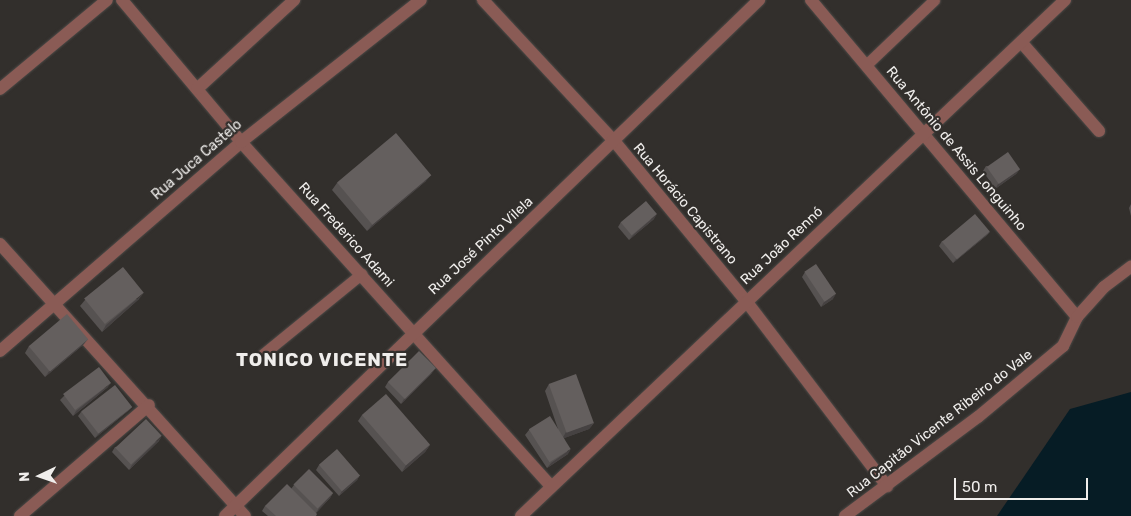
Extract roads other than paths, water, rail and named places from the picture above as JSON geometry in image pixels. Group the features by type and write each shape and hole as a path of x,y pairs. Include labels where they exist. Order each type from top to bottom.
{"street":[{"path":"0,89 107,0"},
{"name":"Rua Frederico Adami","path":"122,0 241,142 552,486"},
{"path":"197,89 294,0"},
{"name":"Rua Juca Castelo","path":"0,351 241,142 421,0"},
{"name":"Rua Horácio Capistrano","path":"483,0 615,142 746,301 886,486"},
{"name":"Rua José Pinto Vilela","path":"225,516 412,332 615,142 759,0"},
{"name":"Rua Antônio de Assis Longuinho","path":"810,0 924,133 1077,317"},
{"name":"Rua João Rennó","path":"521,516 746,301 1022,43 1065,0"},
{"path":"1022,43 1099,131"},
{"path":"0,244 53,305 149,405 245,516"},
{"name":"Rua Capitão Vicente Ribeiro do Vale","path":"845,516 1064,346 1077,317 1104,287 1131,267"},
{"path":"20,516 149,405"}],"lane":[{"path":"866,66 934,0"},
{"path":"262,354 361,274"}],"water":[{"path":"1131,392 1131,516 997,516 1070,409"}],"district":[{"name":"TONICO VICENTE","path":"322,360"}]}
